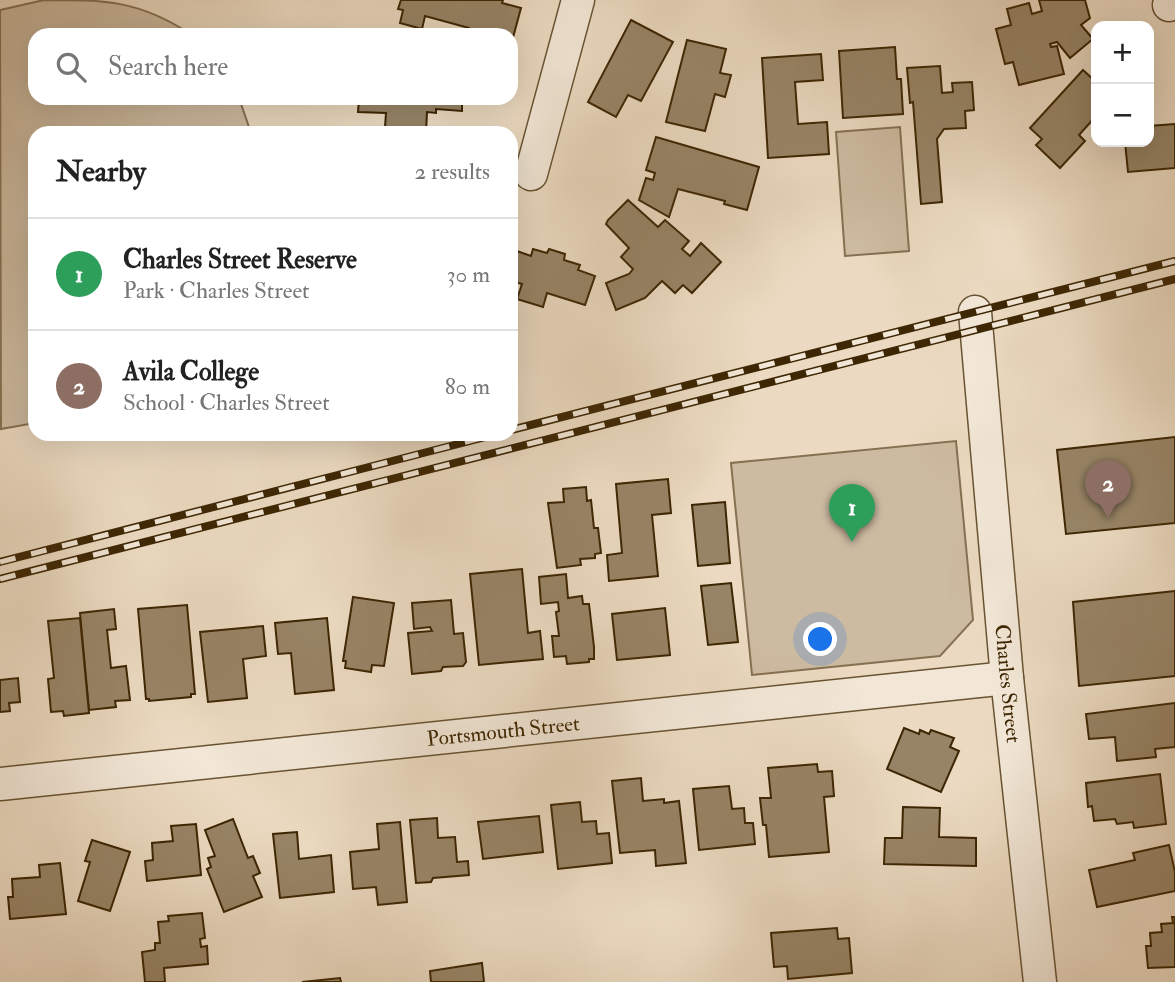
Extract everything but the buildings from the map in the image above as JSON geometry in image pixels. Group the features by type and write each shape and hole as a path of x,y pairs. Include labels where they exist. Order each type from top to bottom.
{"street":[{"path":"531,174 578,0"},
{"name":"Charles Street","path":"975,312 1007,678 1040,982"},
{"name":"Portsmouth Street","path":"0,783 1007,678"}],"shaded area":[{"path":"44,0 104,2 138,9 181,28 28,28 28,105 241,105 249,126 28,126 28,424 1,429 0,10"},
{"path":"900,127 909,251 845,256 836,132"},
{"path":"956,441 973,620 940,656 752,675 731,463"}],"railway":[{"path":"518,428 1175,261"},
{"path":"0,579 1175,279"},
{"path":"0,562 470,441"}],"place":[{"name":"Avila College","path":"1108,518"},
{"name":"Charles Street Reserve","path":"852,542"}]}
